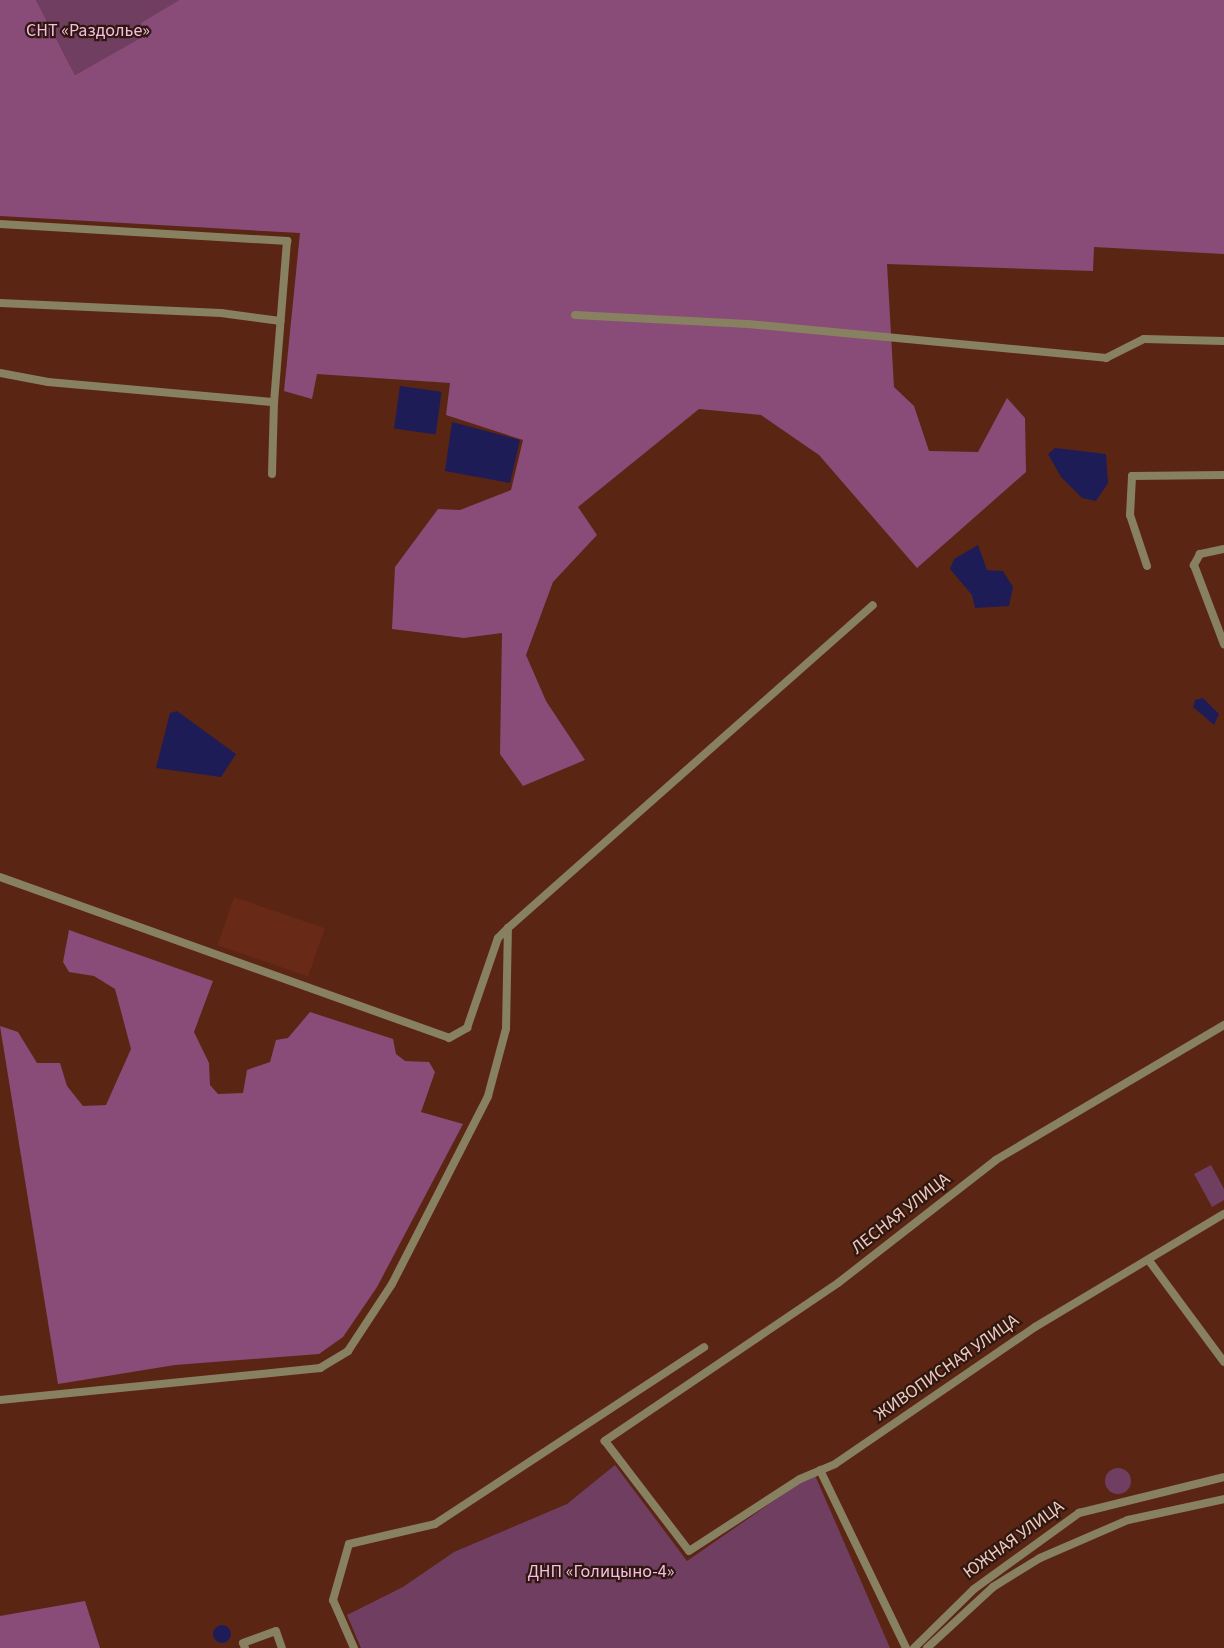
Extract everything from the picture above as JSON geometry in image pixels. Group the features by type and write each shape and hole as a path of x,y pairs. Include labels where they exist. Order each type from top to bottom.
{"street":[{"path":"0,224 287,241 274,402 272,474"},
{"path":"0,303 221,313 280,321"},
{"path":"575,315 748,324 1106,358 1144,339 1224,341"},
{"path":"0,373 48,382 274,402"},
{"path":"1147,566 1130,515 1132,476 1224,476"},
{"path":"1224,549 1200,554 1194,565 1224,644"},
{"path":"0,877 449,1038 467,1028 498,938 873,605"},
{"path":"0,1400 320,1368 348,1351 392,1284 481,1116 506,1029 508,928"},
{"name":"ЛЕСНАЯ УЛИЦА","path":"689,1551 605,1441 838,1283 996,1160 1224,1024"},
{"name":"ЖИВОПИСНАЯ УЛИЦА","path":"689,1551 820,1470 1035,1327 1150,1262 1224,1214"},
{"path":"1150,1262 1224,1362"},
{"path":"354,1648 333,1600 349,1544 435,1524 704,1347"},
{"path":"820,1470 906,1648"},
{"name":"ЮЖНАЯ УЛИЦА","path":"914,1648 974,1589 1079,1513 1224,1477"},
{"path":"927,1648 993,1587 1040,1558 1128,1520 1224,1499"},
{"path":"245,1648 243,1642 276,1631 282,1648"}],"shaded area":[{"path":"0,0 36,0 75,75 146,35 141,23 179,0 1224,0 1224,254 1094,247 1093,271 887,264 894,387 914,406 929,451 978,452 1007,398 1025,418 1026,472 917,568 819,455 761,415 699,409 578,507 597,535 553,582 526,655 546,701 585,760 523,786 500,754 502,633 464,638 392,629 395,567 438,509 460,510 511,490 523,440 446,415 450,383 317,374 312,399 284,391 300,233 0,216"},
{"path":"400,386 442,392 436,434 394,429"},
{"path":"452,422 520,440 510,483 445,471"},
{"path":"1055,448 1106,454 1108,483 1096,501 1082,498 1061,477 1048,454"},
{"path":"978,545 987,570 1003,571 1013,587 1009,606 975,608 972,595 950,569 954,559"},
{"path":"1203,698 1219,714 1214,725 1193,707 1195,700"},
{"path":"177,711 236,754 221,777 156,768 170,713"},
{"path":"234,897 325,928 308,976 217,945"},
{"path":"69,930 213,981 194,1032 209,1063 210,1085 218,1094 243,1093 247,1070 270,1062 276,1040 288,1038 310,1012 393,1039 396,1054 405,1061 429,1062 435,1072 421,1112 463,1124 377,1287 343,1337 319,1354 175,1365 58,1384 0,1026 18,1032 37,1063 60,1063 67,1086 83,1106 106,1105 131,1049 115,989 94,976 69,972 63,962"},
{"path":"85,1601 100,1648 0,1648 0,1616"},
{"path":"222,1625 228,1628 231,1634 228,1640 222,1643 216,1640 213,1634 216,1628"}],"green space":[{"name":"СНТ «Раздолье»","path":"36,0 179,0 142,23 147,35 75,75"},
{"path":"1211,1165 1224,1189 1224,1200 1212,1207 1194,1174"},
{"name":"ДНП «Голицыно-4»","path":"615,1465 687,1561 814,1473 890,1648 361,1648 347,1615 403,1587 454,1552 567,1504"},
{"path":"1118,1468 1127,1472 1131,1481 1127,1490 1118,1494 1109,1490 1105,1481 1109,1472"}]}
